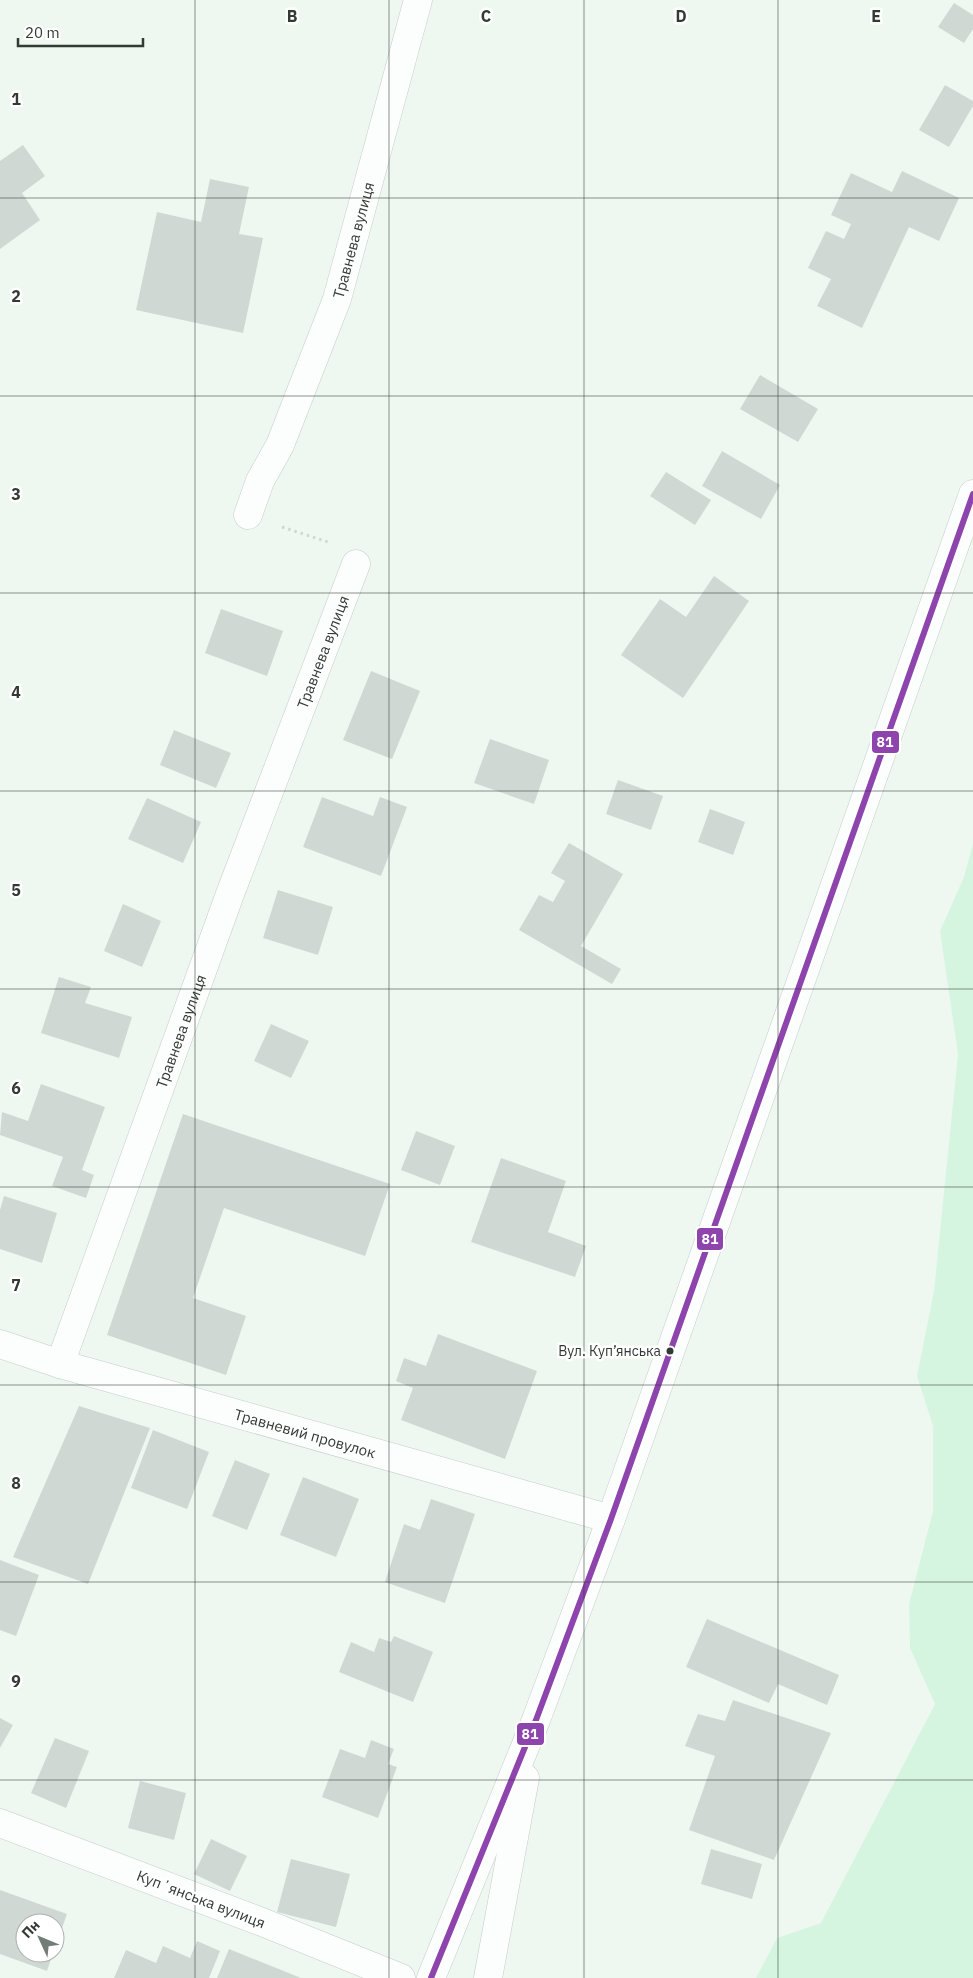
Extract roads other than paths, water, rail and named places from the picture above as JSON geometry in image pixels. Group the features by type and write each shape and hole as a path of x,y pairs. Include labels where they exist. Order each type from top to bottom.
{"street":[{"name":"Травнева вулиця","path":"248,515 260,481 280,445 337,299 418,0"},
{"path":"431,1978 536,1720 611,1519 973,494"},
{"name":"Травнева вулиця","path":"60,1364 230,894 356,564"},
{"name":"Травневий провулок","path":"0,1344 60,1364 611,1519"},
{"path":"488,1978 536,1720"},
{"name":"Купʼянська вулиця","path":"0,1823 262,1922 402,1978"}],"place":[{"name":"Вул. Куп’янська","path":"670,1351"}]}
